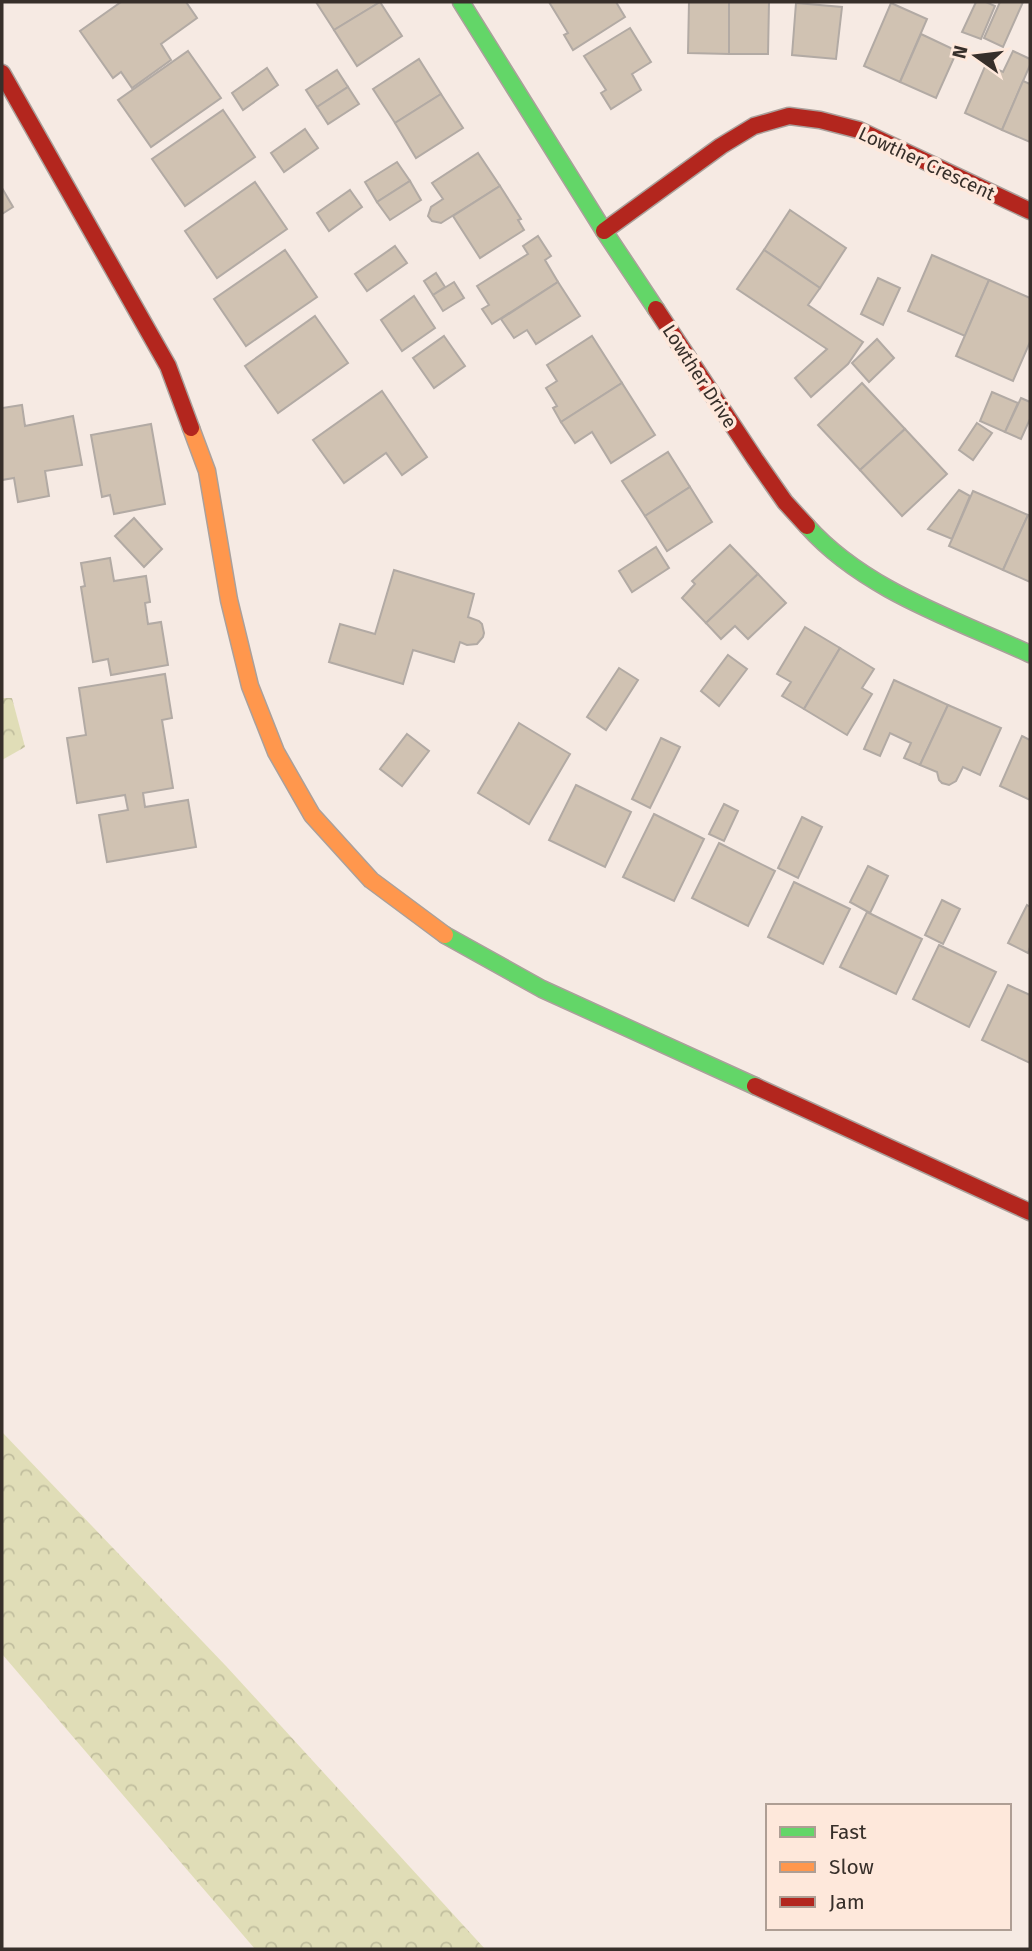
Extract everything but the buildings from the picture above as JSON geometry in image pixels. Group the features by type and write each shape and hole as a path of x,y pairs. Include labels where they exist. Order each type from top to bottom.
{"street":[{"name":"Lowther Drive","path":"461,2 604,232 785,502 820,541 859,572 904,597 1030,654"},
{"path":"2,73 168,366 207,471 229,600 250,687 276,752 312,815 371,880 448,937 542,989 1030,1212"},
{"name":"Lowther Crescent","path":"604,232 721,146 754,126 789,117 820,120 859,130 1030,211"}],"green space":[{"path":"2,698 12,698 25,747 2,760"},
{"path":"2,1432 226,1666 485,1949 255,1949 2,1654"}],"traffic: fast":[{"path":"461,2 656,309"},
{"path":"807,526 855,568 883,585 911,601 1030,654"},
{"path":"445,935 542,989 755,1086"}],"traffic: slow":[{"path":"191,428 207,471 229,600 250,686 276,752 312,815 371,880 445,935"}],"traffic: jam":[{"path":"2,73 168,366 191,428"},
{"path":"604,231 721,146 754,126 789,116 820,120 859,130 1030,211"},
{"path":"656,309 755,459 785,502 807,526"},
{"path":"755,1086 1030,1212"}]}
